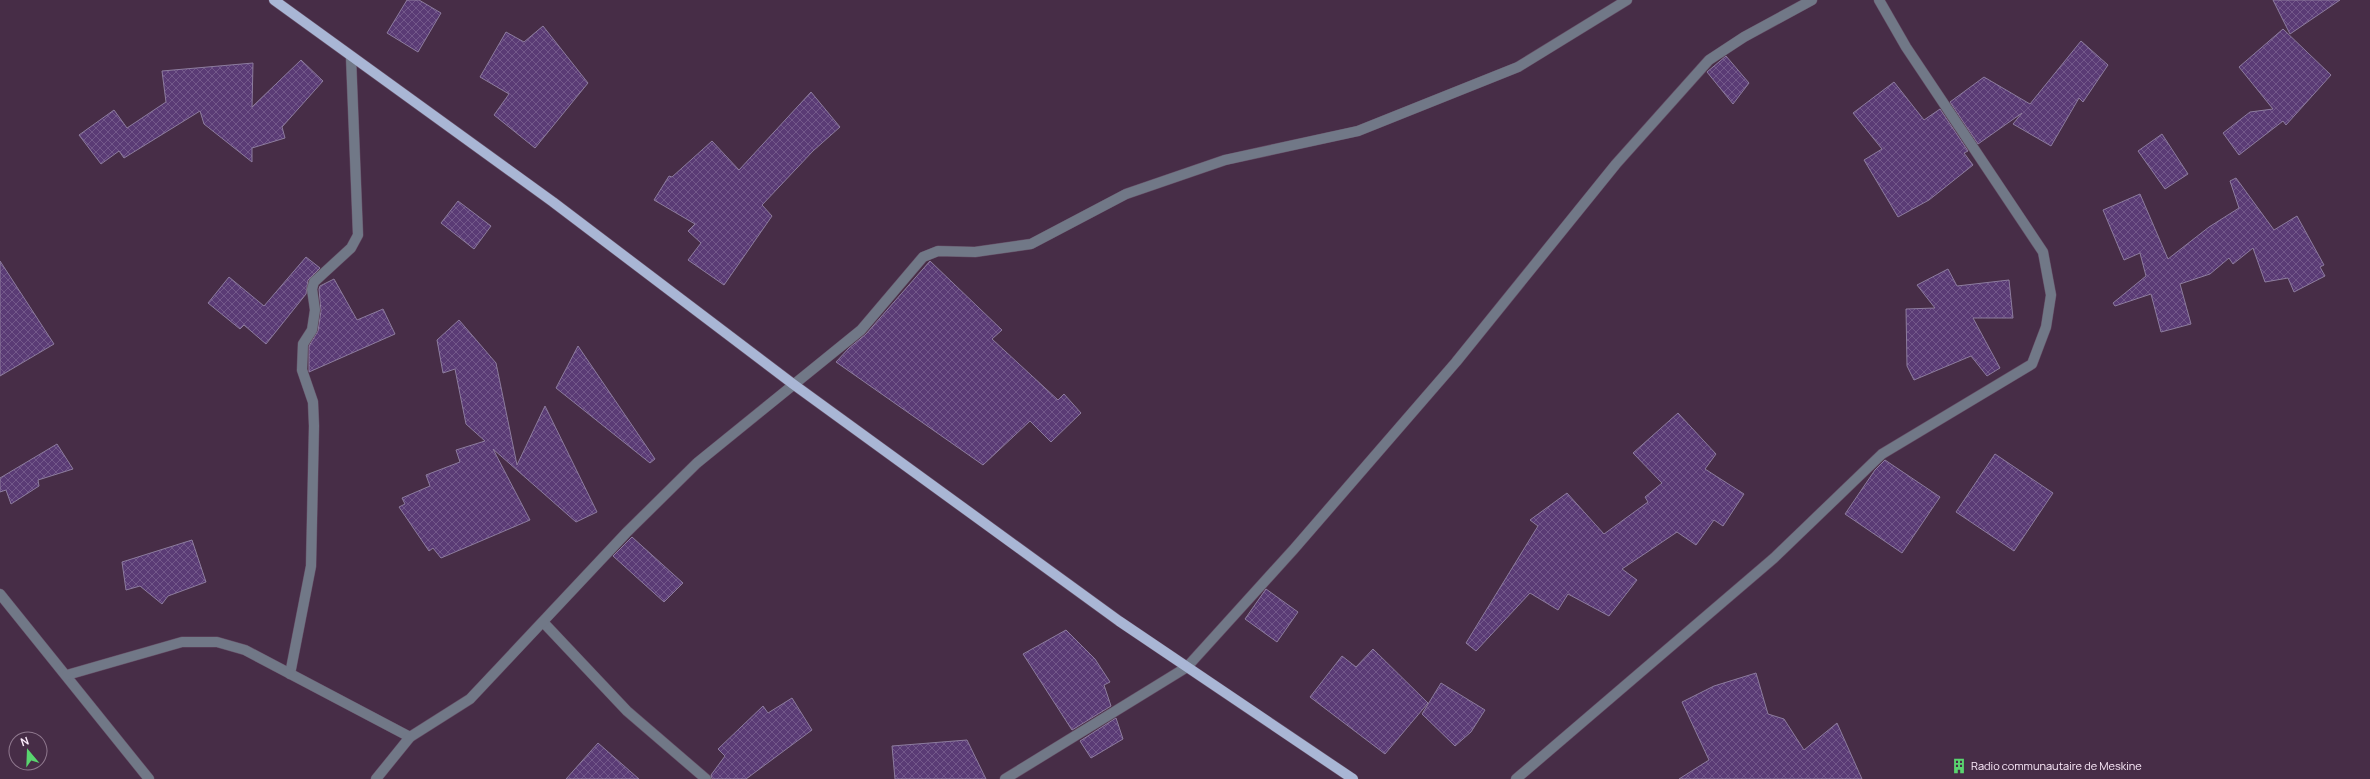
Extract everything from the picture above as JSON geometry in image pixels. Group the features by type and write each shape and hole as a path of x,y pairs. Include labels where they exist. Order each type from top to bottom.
{"main road":[{"path":"274,0 350,57 553,202 793,384 1119,621 1353,779"}],"street":[{"path":"376,779 410,738 470,699 627,532 697,463 861,330 923,257 938,251 975,252 1031,244 1133,192 1225,160 1358,131 1518,66 1627,0"},
{"path":"1005,779 1187,667 1294,549 1456,362 1616,164 1709,60 1744,37 1812,0"},
{"path":"1516,779 1774,558 1882,454 2032,364 2046,327 2051,295 2043,252 1906,47 1879,0"},
{"path":"290,674 311,566 314,426 313,402 302,370 303,344 312,330 315,310 312,289 314,282 351,248 358,235 350,57"},
{"path":"0,594 67,675 149,779"},
{"path":"543,622 627,711 706,779"},
{"path":"67,675 182,642 217,642 245,650 410,738"}],"building":[{"path":"407,0 419,0 441,13 418,52 387,33"},
{"path":"2273,0 2340,0 2290,34"},
{"path":"543,26 588,83 535,148 494,115 509,94 480,77 506,32 524,42"},
{"path":"2283,29 2331,75 2286,125 2283,121 2239,155 2223,133 2250,112 2273,109 2239,67"},
{"path":"2081,41 2108,65 2083,102 2079,98 2051,146 2013,124 2022,113 1978,144 1950,102 1984,77 2030,104"},
{"path":"1726,56 1749,83 1733,104 1707,72"},
{"path":"301,60 323,81 282,127 285,138 252,148 252,162 204,124 200,111 124,158 119,151 101,164 79,135 114,110 127,128 166,102 162,71 253,63 252,107"},
{"path":"1894,82 1924,120 1940,109 1968,151 1964,153 1973,165 1929,200 1898,217 1864,160 1882,149 1853,113"},
{"path":"811,92 840,127 813,151 762,205 772,216 724,285 688,260 701,243 688,231 695,224 654,200 669,176 672,177 712,141 739,170"},
{"path":"2162,134 2188,174 2165,189 2138,151"},
{"path":"2236,178 2274,230 2297,216 2324,265 2320,267 2325,276 2294,292 2288,278 2265,282 2253,248 2233,264 2229,258 2210,274 2180,284 2191,324 2161,332 2151,294 2115,306 2113,303 2146,276 2140,253 2124,260 2103,210 2140,194 2168,259 2209,227 2239,208 2230,181"},
{"path":"458,201 491,226 474,249 441,223"},
{"path":"306,257 320,268 308,280 306,294 266,344 244,325 240,329 208,303 229,277 264,306"},
{"path":"0,261 54,344 0,376"},
{"path":"930,261 1002,330 992,339 1058,400 1064,394 1081,413 1051,442 1030,421 983,465 836,362 849,348 866,334"},
{"path":"1948,269 1957,286 2009,280 2013,318 1973,318 2000,368 1987,376 1971,356 1914,380 1907,366 1906,309 1935,308 1917,285"},
{"path":"334,279 357,320 383,309 395,334 309,372 309,346 318,331 321,311 319,289 320,286"},
{"path":"459,320 496,363 517,465 545,406 597,512 576,522 493,449 530,520 441,558 433,548 429,551 399,507 405,504 402,498 430,486 426,475 460,462 456,450 485,441 466,424 455,369 443,373 437,340"},
{"path":"578,346 655,459 650,463 556,388"},
{"path":"1678,413 1716,454 1705,469 1744,494 1723,526 1714,520 1696,545 1677,532 1622,569 1637,580 1609,616 1568,594 1558,610 1530,593 1476,651 1466,643 1538,526 1530,520 1567,493 1604,534 1648,502 1645,497 1662,483 1633,453"},
{"path":"57,444 73,469 38,480 39,486 11,504 6,490 0,492 0,478"},
{"path":"1995,454 2053,493 2014,551 1956,512"},
{"path":"1885,460 1940,497 1902,553 1845,514 1875,470"},
{"path":"632,537 683,583 664,602 613,556"},
{"path":"192,540 206,582 168,596 162,604 140,586 126,590 122,562"},
{"path":"1266,589 1298,612 1277,642 1245,619"},
{"path":"1066,630 1095,659 1110,682 1104,685 1111,706 1072,730 1023,654"},
{"path":"1373,649 1428,703 1385,754 1310,697 1342,656 1356,667"},
{"path":"1756,673 1768,714 1784,719 1804,750 1837,723 1862,779 1679,779 1709,760 1682,702 1714,686"},
{"path":"1441,683 1485,710 1471,732 1455,746 1422,714"},
{"path":"792,698 812,730 746,779 712,779 711,775 725,756 718,749 763,706 768,713"},
{"path":"1116,718 1123,739 1091,758 1080,741"},
{"path":"967,740 986,779 895,779 892,746"},
{"path":"598,743 639,779 566,779"}],"place":[{"name":"Radio communautaire de Meskine","path":"1959,766"}]}
